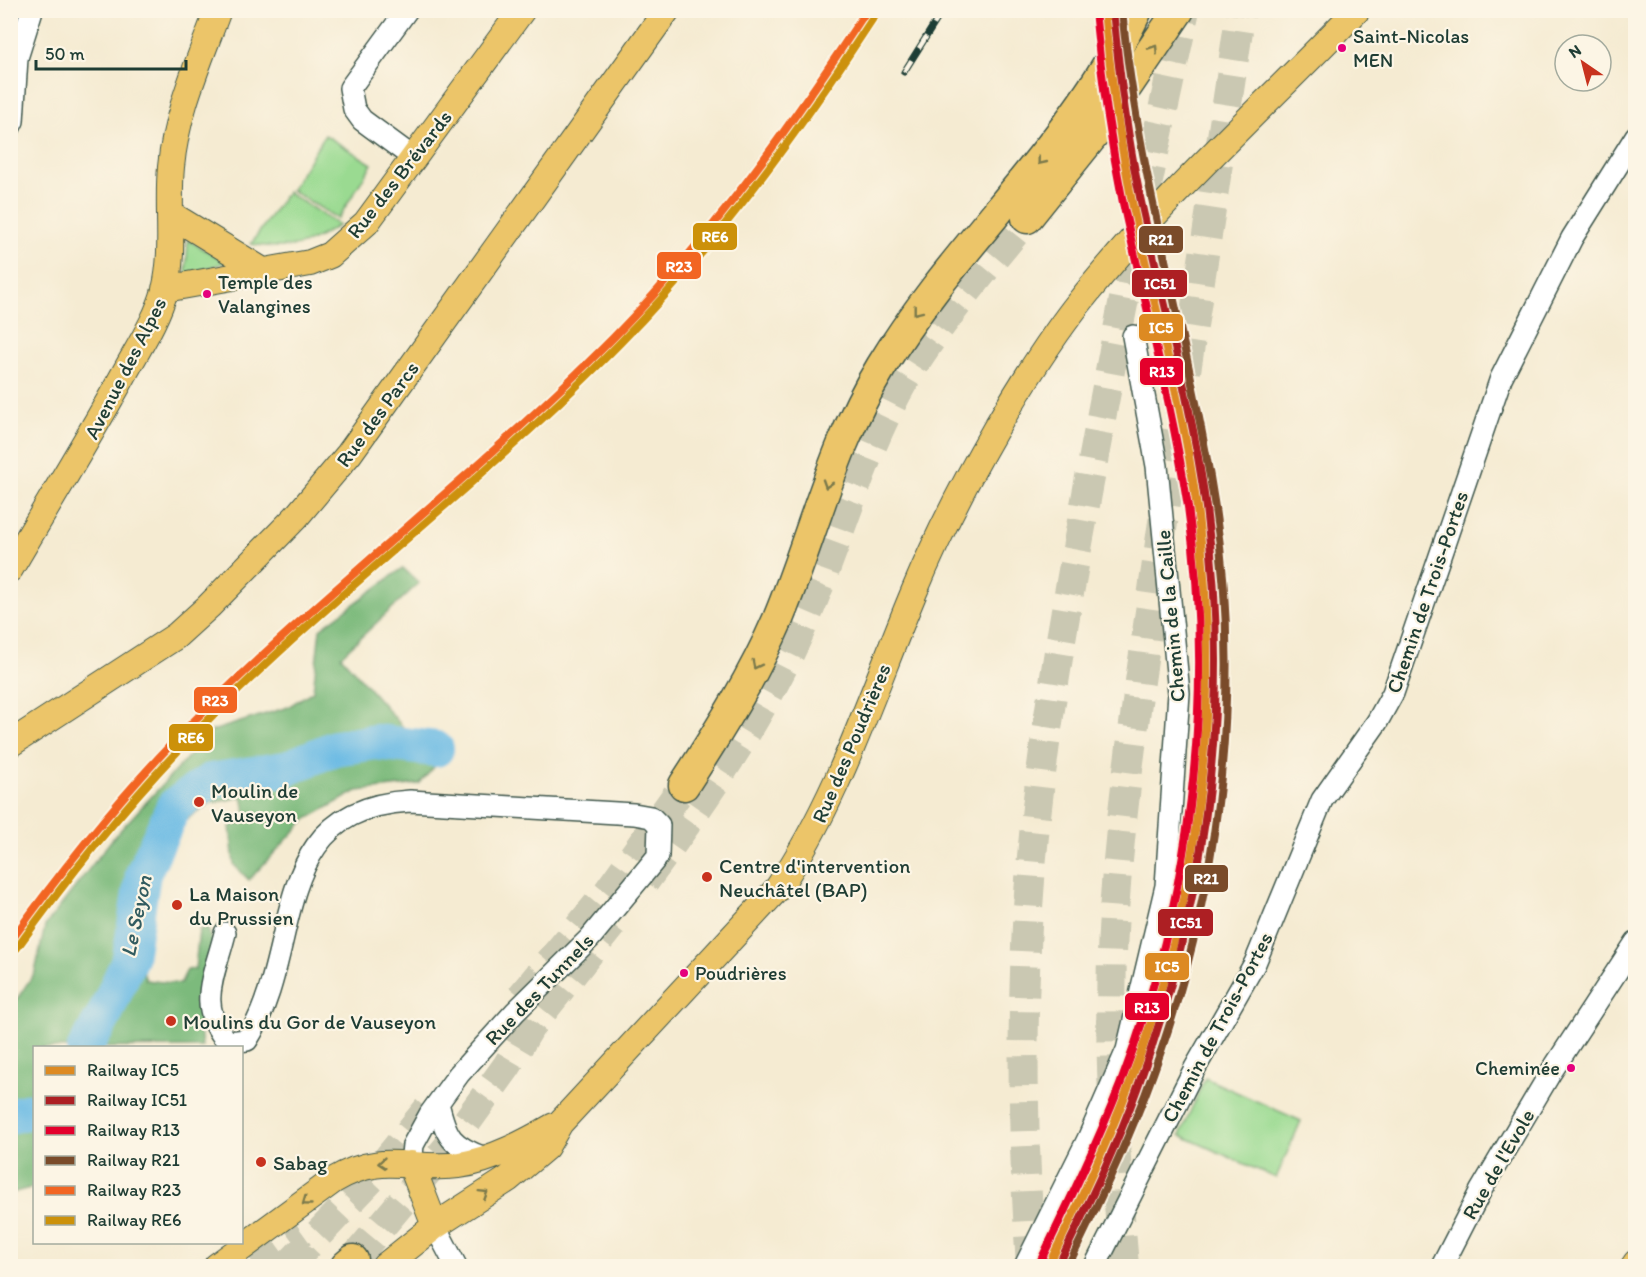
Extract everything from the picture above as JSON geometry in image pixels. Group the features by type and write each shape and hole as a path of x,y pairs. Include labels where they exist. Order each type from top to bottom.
{"highway":[{"path":"684,784 726,720 778,620 833,467 854,418 879,370 908,323 942,278 1077,114 1115,54 1137,10"},
{"path":"1027,218 1096,132 1179,10"}],"main road":[{"name":"Avenue des Alpes","path":"10,569 79,457 156,316 165,289 171,168 175,136 218,10"},
{"name":"Rue des Brévards","path":"165,289 310,263 330,255 366,223 522,10"},
{"name":"Rue des Parcs","path":"10,744 176,636 209,606 316,496 349,454 667,10"},
{"name":"Rue des Poudrières","path":"385,1266 435,1226 508,1179 546,1147 560,1123 766,901 806,846 828,803 933,549 995,430 1074,310 1146,225 1357,10"},
{"path":"170,214 263,271"},
{"path":"218,1266 345,1174 370,1164 457,1165 485,1158 560,1123"},
{"path":"411,1164 435,1226"}],"street":[{"path":"10,127 14,121 17,58 32,10"},
{"path":"407,10 350,88 354,109 362,120 415,159"},
{"name":"Chemin de Trois-Portes","path":"1095,1266 1195,1068 1255,963 1322,800 1377,722 1393,693 1501,378 1572,238 1635,136"},
{"name":"Chemin de la Caille","path":"1025,1266 1088,1139 1127,1050 1166,886 1179,693 1156,466 1133,336"},
{"name":"Rue des Tunnels","path":"225,933 210,993 209,1010 214,1027 228,1042 247,1040 260,1019 298,880 312,850 328,830 367,807 410,801 651,817 659,825 658,855 590,938 515,1012 459,1074 438,1103 413,1145 411,1164"},
{"name":"Rue de l'Evole","path":"1442,1266 1482,1190 1551,1072 1635,942"},
{"path":"438,1103 449,1138 464,1150 485,1158"},
{"path":"435,1226 456,1266"}],"green space":[{"path":"325,135 372,164 338,219 291,190"},
{"path":"287,192 339,225 307,243 287,247 251,244"},
{"path":"188,240 226,262 190,274 186,272"},
{"path":"403,568 419,583 341,656 436,765 419,784 357,791 305,820 249,880 234,865 230,826 248,822 242,797 211,803 177,825 153,866 137,956 146,980 180,984 187,970 195,969 199,930 207,927 215,949 199,1017 202,1046 33,1046 33,1187 11,1193 11,1008 35,972 45,926 113,838 212,731 288,707 313,691 320,629"},
{"path":"1205,1078 1301,1121 1276,1178 1180,1135"}],"waterway":[{"name":"Le Seyon","path":"86,1046 104,1016 130,958 143,874 174,806 210,781 285,769 335,748 376,742 436,749"},
{"name":"Le Seyon","path":"10,1116 33,1110"}],"tunnel":[{"path":"1031,1266 1025,1147 1024,1027 1029,891 1040,780 1056,670 1096,443 1145,195 1185,10"},
{"path":"1124,1266 1115,1150 1111,1033 1112,955 1118,862 1128,769 1154,583 1241,10"},
{"path":"645,881 729,760 784,664 813,600 873,444 902,384 946,319 1027,218"},
{"path":"521,997 608,892 684,785"},
{"path":"353,1260 453,1141 507,1066 530,1027 612,924"},
{"path":"288,1266 373,1177 433,1103"},
{"path":"255,1266 302,1232"}],"railway":[{"path":"904,72 943,10"}],"rail line":[{"name":"R23","path":"10,942 104,820 180,735 308,614 514,433 613,338 649,300 716,221 779,139 867,10"},
{"name":"IC5","path":"1048,1266 1110,1133 1152,1018 1172,947 1188,875 1199,802 1205,729 1207,655 1204,581 1197,508 1184,430 1127,174 1112,81 1104,10"},
{"name":"IC51","path":"1058,1266 1119,1134 1161,1018 1181,947 1196,875 1207,803 1214,730 1216,656 1213,582 1206,508 1185,391 1135,174 1113,10"},
{"name":"R21","path":"1068,1266 1145,1095 1170,1024 1191,952 1207,878 1218,802 1225,727 1226,651 1223,576 1214,501 1191,378 1139,134 1122,10"},
{"name":"R13","path":"1040,1262 1101,1130 1120,1085 1144,1016 1164,945 1180,873 1191,800 1197,727 1199,653 1196,580 1188,507 1166,392 1118,179 1106,107 1095,11"},
{"name":"RE6","path":"17,948 109,829 158,772 210,718 311,623 571,392 656,305 756,185 817,101 875,15"}],"place":[{"name":"Saint-Nicolas MEN","path":"1342,48"},
{"name":"Temple des Valangines","path":"207,294"},
{"name":"Moulin de Vauseyon","path":"199,802"},
{"name":"Centre d'intervention Neuchâtel (BAP)","path":"707,877"},
{"name":"La Maison du Prussien","path":"177,905"},
{"name":"Poudrières","path":"684,973"},
{"name":"Moulins du Gor de Vauseyon","path":"171,1021"},
{"name":"Cheminée","path":"1571,1068"},
{"name":"Sabag","path":"261,1162"}]}
